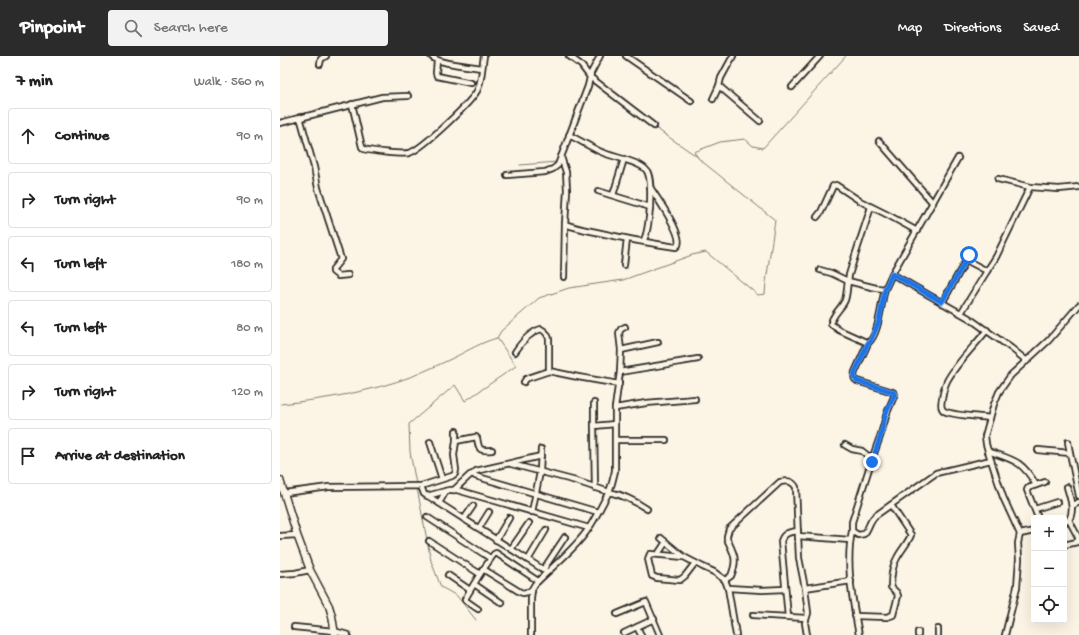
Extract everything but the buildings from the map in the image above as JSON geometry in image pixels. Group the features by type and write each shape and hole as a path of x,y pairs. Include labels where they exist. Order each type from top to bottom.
{"street":[{"path":"320,64 321,59 326,56"},
{"path":"431,56 433,59 437,60 482,68"},
{"path":"352,104 362,147 364,149 408,154 415,151 468,102 477,90 484,56"},
{"path":"569,56 581,65 590,77 654,126"},
{"path":"507,175 545,172 554,169 558,165 590,77 600,56"},
{"path":"626,56 691,101"},
{"path":"713,99 721,78 733,56"},
{"path":"792,87 820,56"},
{"path":"437,60 436,73 438,76 471,83"},
{"path":"719,86 760,121"},
{"path":"280,122 382,97 408,96"},
{"path":"300,117 314,167 318,188 341,259 333,269 333,272 338,276 348,275"},
{"path":"569,135 600,152 638,164 647,172 650,187 650,207 646,236 643,241"},
{"path":"879,141 933,203"},
{"path":"561,157 566,172 567,190 564,277"},
{"path":"859,635 850,581 850,540 852,522 881,434 886,413 895,394 893,392 857,381 855,379 855,372 879,321 885,289 892,274 958,158"},
{"path":"612,195 624,160"},
{"path":"998,179 1030,187 1053,189 1079,187"},
{"path":"817,217 834,185 860,201 917,231"},
{"path":"565,224 651,244 676,246 679,243 679,240 675,228 650,187"},
{"path":"961,313 996,257 1030,187"},
{"path":"598,191 650,207"},
{"path":"868,343 839,330 831,324 831,321 845,300 848,275 871,207"},
{"path":"624,264 627,239"},
{"path":"942,302 969,255"},
{"path":"966,260 987,271"},
{"path":"820,270 831,273 848,281 885,289"},
{"path":"892,274 961,313 987,330 1027,360"},
{"path":"1005,635 1017,587 1019,559 1018,543 1020,534 1003,497 986,444 986,436 990,418 999,392 1011,375 1049,340 1079,305"},
{"path":"545,571 563,558 589,528 609,492 612,483 615,471 615,408 620,372 621,350 619,333 621,329 625,327"},
{"path":"515,352 518,346 533,332 539,329 543,330 549,339 548,371"},
{"path":"987,330 947,381 941,403 942,408 945,411 990,418"},
{"path":"621,350 658,342"},
{"path":"620,372 698,359"},
{"path":"524,382 528,378 548,371 619,384"},
{"path":"615,408 646,403 695,399"},
{"path":"594,403 595,488"},
{"path":"594,426 615,424"},
{"path":"284,493 329,487 421,486 452,476 455,474 456,470 454,455 456,431"},
{"path":"456,441 476,437 481,450 492,450"},
{"path":"615,440 666,440"},
{"path":"430,442 442,479"},
{"path":"1068,442 1079,496"},
{"path":"845,445 852,449 862,450 872,458"},
{"path":"532,512 540,472 541,448"},
{"path":"1038,450 1070,453"},
{"path":"988,451 1017,462 1023,466 1030,474 1036,485"},
{"path":"454,490 476,471 541,456"},
{"path":"852,531 858,535 867,532 872,519 936,473 991,460"},
{"path":"510,464 576,481 618,494 647,509"},
{"path":"474,474 475,476 598,512"},
{"path":"280,480 297,536 310,570 329,606 335,633"},
{"path":"725,580 731,576 735,561 733,549 727,539 729,529 780,482 790,481 796,487 799,558 808,612 805,623 807,635"},
{"path":"1037,515 1027,490 1028,488 1044,482"},
{"path":"421,486 426,496 545,571"},
{"path":"1067,487 1072,506 1071,515 1067,520"},
{"path":"428,496 454,490 589,528"},
{"path":"439,503 446,491"},
{"path":"1035,509 1056,502"},
{"path":"1072,506 1079,502"},
{"path":"855,616 893,616 898,596 891,587 893,568 896,559 911,535 890,505"},
{"path":"464,519 473,506"},
{"path":"479,528 489,512"},
{"path":"427,517 490,558"},
{"path":"496,540 510,518"},
{"path":"1067,522 1079,539 1077,542 1067,544"},
{"path":"511,549 529,523"},
{"path":"528,560 546,530"},
{"path":"1020,534 1031,532"},
{"path":"788,617 781,541 784,535 787,533 798,533 850,540"},
{"path":"280,536 297,536"},
{"path":"531,635 532,591 565,537"},
{"path":"661,538 684,557 714,572 725,580 728,588 736,635"},
{"path":"429,541 480,574"},
{"path":"658,554 666,542"},
{"path":"478,609 465,599 483,568 490,558 496,553 538,581"},
{"path":"684,557 650,554 648,559 652,576 657,578 680,580 695,563"},
{"path":"483,568 520,592 523,593 532,591"},
{"path":"280,574 310,570"},
{"path":"448,575 470,590"},
{"path":"805,588 850,581"},
{"path":"474,584 502,603"},
{"path":"728,588 762,590 785,589"},
{"path":"617,614 645,602 660,635"},
{"path":"753,615 806,618"},
{"path":"624,633 654,619"},
{"path":"294,627 348,635"},
{"path":"638,627 641,635"},
{"path":"938,629 938,635"}],"waterway":[{"path":"281,404 315,400 364,391 397,382 497,338 501,331 539,298 569,288 623,280 692,255 706,252 758,295 765,294 775,220 699,159 694,152 720,142 745,139 753,146 763,148 846,56"},
{"path":"592,83 621,103"},
{"path":"580,102 586,84"},
{"path":"654,127 698,157"},
{"path":"520,165 557,162"},
{"path":"416,484 410,452 409,424 455,385 465,401 516,366 497,338"},
{"path":"417,488 431,561 441,587 457,596 476,620"}],"route":[{"path":"872,462 886,413 895,393 857,381 854,377 879,321 885,289 892,274 942,302 969,255"}]}
